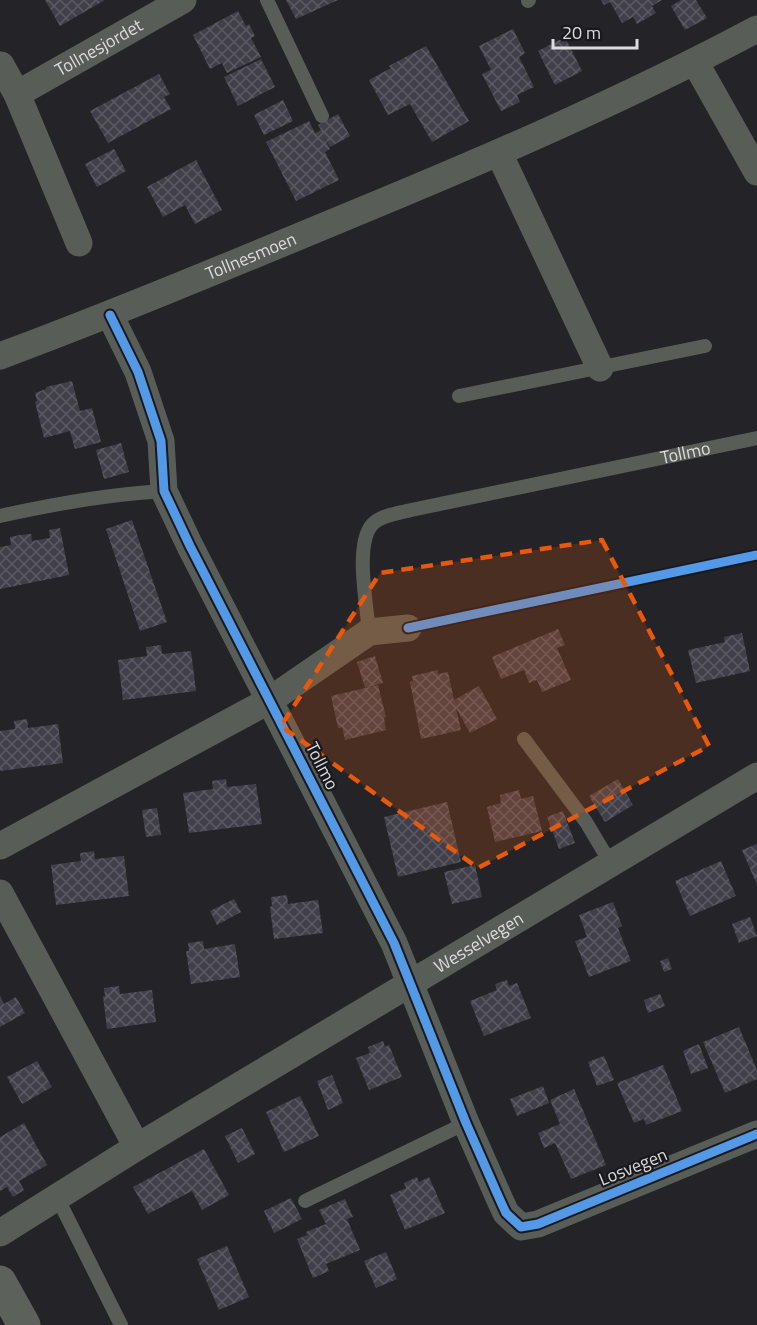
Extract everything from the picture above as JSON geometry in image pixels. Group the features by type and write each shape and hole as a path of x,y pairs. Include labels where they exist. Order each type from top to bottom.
{"highway":[{"path":"0,1282 24,1325"}],"street":[{"name":"Tollnesjordet","path":"16,94 183,0"},
{"name":"Tollnesmoen","path":"0,356 110,315 499,153 695,62 757,29"},
{"path":"695,62 757,171"},
{"path":"1,65 16,94 79,243"},
{"path":"499,153 600,368"},
{"name":"Tollmo","path":"110,315 138,372 161,441 164,491 394,943 466,1123 506,1213 521,1227"},
{"path":"0,846 270,700 369,632 408,628"},
{"name":"Wesselvegen","path":"0,1233 137,1147 757,776"},
{"path":"0,893 137,1147"},
{"name":"Losvegen","path":"521,1227 538,1224 757,1134"}],"lane":[{"path":"267,0 322,116"},
{"path":"459,396 705,346"},
{"name":"Tollmo","path":"369,632 362,549 368,528 376,520 411,510 757,438"},
{"path":"0,516 47,505 140,492 164,491"},
{"path":"524,739 586,822 611,864"},
{"path":"304,1201 414,1146 466,1123"},
{"path":"57,1197 121,1325"}],"highlighted area":[{"path":"602,540 709,746 478,868 281,726 380,573"}],"building":[{"path":"45,0 105,0 60,26"},
{"path":"286,0 338,0 296,19"},
{"path":"601,0 662,0 652,6 656,13 637,24 633,17 622,23 610,2 604,5"},
{"path":"681,0 696,0 707,18 685,30 671,6"},
{"path":"238,11 246,26 249,24 255,36 251,38 261,57 227,73 222,63 210,69 193,35"},
{"path":"513,29 525,53 519,57 534,87 517,95 520,102 501,111 482,74 491,70 479,46"},
{"path":"565,37 582,71 555,85 538,51"},
{"path":"426,46 469,121 432,142 410,104 388,115 369,80"},
{"path":"261,59 275,87 238,106 224,77"},
{"path":"159,74 170,94 164,97 171,109 108,143 90,111"},
{"path":"283,100 293,121 264,135 254,115"},
{"path":"338,114 350,136 330,147 323,135 330,149 325,152 339,180 296,201 266,142 309,121 315,133 321,130 318,125"},
{"path":"114,149 126,171 97,187 85,164"},
{"path":"196,160 222,210 195,224 185,205 163,217 147,187"},
{"path":"72,381 80,411 92,408 101,442 75,449 70,431 44,438 35,402 37,401 35,393 46,387"},
{"path":"121,443 129,472 104,479 96,450"},
{"path":"132,520 167,622 140,631 106,529"},
{"path":"60,528 69,575 0,589 0,547 11,545 10,537 20,535 31,534 32,541 50,538 49,530"},
{"path":"558,629 565,645 557,648 571,680 542,692 537,680 529,683 524,670 501,679 492,657"},
{"path":"742,633 750,671 696,683 688,650 725,642 724,637"},
{"path":"161,645 162,654 191,651 196,691 123,700 118,660 147,656 146,647"},
{"path":"375,656 383,683 365,688 357,662"},
{"path":"438,670 438,674 448,672 454,700 479,686 497,719 470,733 456,708 461,730 421,739 410,682 413,681 412,676"},
{"path":"378,685 386,717 384,718 386,730 345,740 342,727 338,728 331,696"},
{"path":"27,719 28,728 58,724 63,763 0,771 0,731 15,729 14,721"},
{"path":"226,779 227,787 256,784 262,824 189,833 183,793 213,789 212,781"},
{"path":"618,779 633,805 605,822 589,796"},
{"path":"519,790 521,799 533,796 542,831 495,842 487,807 501,803 500,795"},
{"path":"447,802 461,862 398,877 384,817"},
{"path":"157,808 161,835 146,837 142,810"},
{"path":"563,811 575,843 559,849 547,817"},
{"path":"757,844 757,885 742,850"},
{"path":"94,851 95,859 124,856 129,896 56,905 51,865 81,861 80,853"},
{"path":"721,861 736,896 690,916 675,881"},
{"path":"475,865 482,897 452,904 444,872"},
{"path":"287,895 288,904 318,900 323,933 274,939 271,897"},
{"path":"234,899 241,912 217,925 210,911"},
{"path":"613,902 622,926 618,928 631,961 589,977 575,941 587,937 579,915"},
{"path":"750,917 757,936 739,943 732,924"},
{"path":"203,941 204,949 235,944 240,977 191,984 186,951 189,951 188,943"},
{"path":"668,958 672,969 664,972 660,961"},
{"path":"507,980 509,986 517,983 531,1018 484,1036 470,1001 497,990 495,984"},
{"path":"119,986 120,994 152,990 156,1022 107,1029 104,988"},
{"path":"660,994 665,1006 648,1013 644,1000"},
{"path":"0,996 4,1004 16,997 25,1013 0,1027"},
{"path":"739,1027 757,1070 757,1079 725,1093 703,1042"},
{"path":"383,1041 385,1047 389,1045 402,1077 369,1090 356,1058 370,1053 368,1047"},
{"path":"699,1044 708,1068 691,1074 683,1051"},
{"path":"604,1056 614,1080 597,1086 588,1062"},
{"path":"37,1061 52,1087 22,1104 7,1077"},
{"path":"663,1065 682,1111 646,1125 644,1119 634,1123 617,1083"},
{"path":"332,1075 343,1103 328,1110 317,1081"},
{"path":"543,1086 549,1103 517,1116 510,1099"},
{"path":"574,1089 606,1165 571,1179 555,1143 544,1148 538,1133 560,1124 550,1100"},
{"path":"300,1096 319,1136 284,1152 266,1112"},
{"path":"24,1123 47,1165 19,1181 24,1190 13,1197 7,1187 0,1191 0,1137"},
{"path":"242,1128 255,1154 238,1163 225,1136"},
{"path":"204,1149 229,1195 202,1210 192,1191 148,1214 133,1187"},
{"path":"417,1177 419,1182 429,1177 445,1213 405,1230 390,1195 406,1188 404,1183"},
{"path":"291,1198 302,1219 274,1233 264,1211"},
{"path":"345,1199 353,1217 347,1219 360,1250 326,1264 329,1271 313,1278 297,1239 307,1235 306,1232 326,1224 319,1210"},
{"path":"227,1246 249,1297 219,1310 197,1259"},
{"path":"386,1252 397,1279 376,1288 364,1261"}],"cycle path":[{"path":"110,315 138,372 161,441 164,491 394,943 466,1123 506,1213 521,1227 538,1224 757,1134"},
{"path":"408,628 757,555"}]}
